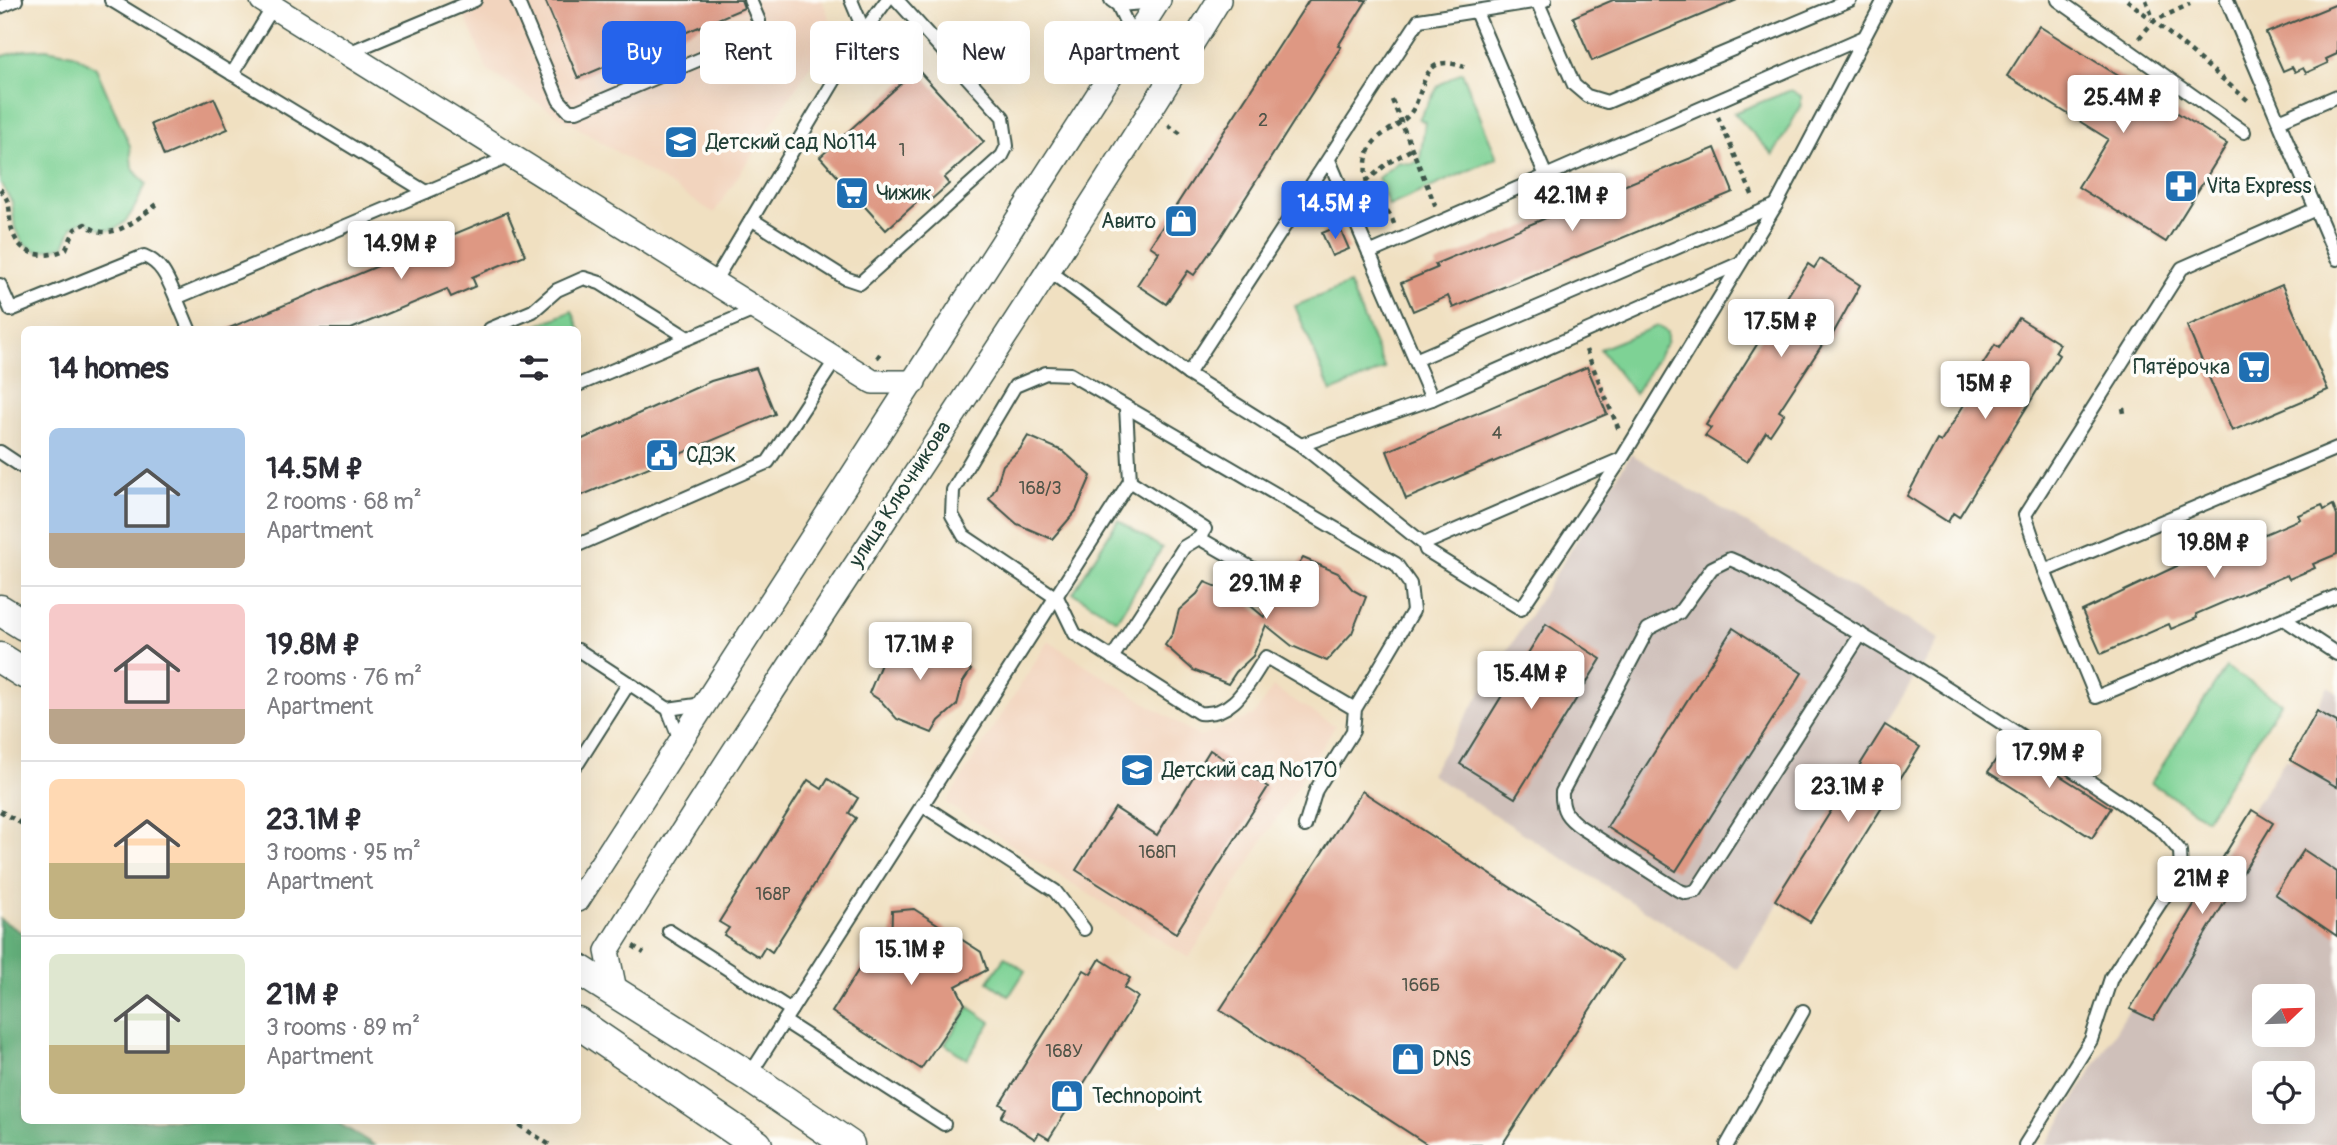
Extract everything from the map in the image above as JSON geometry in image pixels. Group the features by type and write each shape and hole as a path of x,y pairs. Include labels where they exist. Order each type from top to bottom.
{"street":[{"name":"улица Ключникова","path":"616,995 607,951 784,670 1048,271 1219,0"},
{"path":"1145,21 1158,1"},
{"path":"267,3 873,382 914,382"},
{"path":"581,895 1105,84"},
{"path":"873,382 887,423"},
{"path":"0,610 21,623"},
{"path":"0,657 21,671"},
{"path":"581,972 748,1076 849,1145"},
{"path":"581,1025 757,1145"}],"lane":[{"path":"0,7 16,0"},
{"path":"111,0 426,192"},
{"path":"348,54 475,0"},
{"path":"517,0 559,100 569,111 577,111 755,36 759,21 750,0"},
{"path":"851,0 860,21"},
{"path":"871,21 887,0"},
{"path":"751,219 845,278 860,283 1002,156 1007,145 1003,117 897,0"},
{"path":"1188,374 1419,20 1542,1 1574,85 1587,96 1607,102 1850,0"},
{"path":"1048,271 1188,374 1301,445 1424,544 1426,550 1521,609 1622,458 1776,205 1884,0"},
{"path":"2057,0 2244,132"},
{"path":"2227,0 2337,259"},
{"path":"1125,21 1115,2 1158,1"},
{"path":"232,74 267,3"},
{"path":"1476,12 1546,176"},
{"path":"1369,253 1862,38"},
{"path":"714,282 832,84"},
{"path":"2278,121 2337,96"},
{"path":"176,298 512,156"},
{"path":"1329,160 1432,398"},
{"path":"1415,360 1776,205"},
{"path":"2316,209 2182,268 2025,515 2044,571 2096,696 2337,596"},
{"path":"0,285 5,313 144,256 155,261 166,275 188,326"},
{"path":"1301,445 1432,398 1740,262"},
{"path":"497,326 533,311 558,290 584,278 600,283 688,338"},
{"path":"581,384 757,309"},
{"path":"581,544 768,461 836,359"},
{"path":"1305,826 1316,790 1353,731 1354,709 1413,611 1410,584 1396,564 1070,374 1045,373 1015,386 953,490 952,515 964,536 1055,598 1075,634 1199,713 1212,715 1230,709 1266,657 1354,709"},
{"path":"748,1076 1130,481 1126,407"},
{"path":"2044,571 2337,447"},
{"path":"0,452 21,466"},
{"path":"1424,544 1622,458"},
{"path":"1112,658 1184,547 1199,538 1205,529 1130,481"},
{"path":"1199,538 1268,577"},
{"path":"1861,635 1696,891 1686,893 1678,890 1568,819 1561,804 1562,792 1648,629 1679,613 1720,562 1730,559 1920,669 2162,830 2180,851 2181,872 2111,978 2091,1040 2025,1145"},
{"path":"2284,619 2337,654"},
{"path":"581,652 668,709 680,740"},
{"path":"581,758 629,683"},
{"path":"668,709 703,704"},
{"path":"922,805 1055,891 1084,929"},
{"path":"668,931 944,1124"},
{"path":"1727,1145 1803,1011"}],"path":[{"path":"2127,0 2257,108 2278,121"},
{"path":"2146,0 2154,21"},
{"path":"2154,21 2190,4"},
{"path":"1394,225 1390,214 1372,196 1366,181 1367,158 1371,146 1384,131 1401,122 1414,110 1422,81 1429,71 1445,64 1464,67"},
{"path":"1392,100 1437,207"},
{"path":"1718,115 1754,200"},
{"path":"1167,125 1184,136"},
{"path":"1357,189 1412,149"},
{"path":"0,189 12,212 12,230 16,239 21,246 38,255 57,254 66,249 75,229 85,224 101,233 120,231 160,202"},
{"path":"1586,350 1620,430"},
{"path":"0,811 21,823"},
{"path":"517,1124 550,1145"}],"shaded area":[{"name":"Детский сад №114","path":"458,0 822,0 831,21 810,21 810,66 714,213 488,71"},
{"path":"1631,454 1939,639 1775,899 1779,903 1737,969 1430,774"},
{"name":"Детский сад №170","path":"1048,641 1200,737 1254,715 1273,687 1335,726 1189,958 946,803"},
{"path":"2328,686 2337,693 2337,1145 2046,1145 2231,843 2286,758 2290,760"}],"green space":[{"path":"46,49 73,54 96,68 130,146 132,168 146,184 131,214 117,228 98,228 86,220 73,226 64,246 39,252 24,244 15,229 12,202 0,182 0,57 24,50"},
{"path":"1462,72 1497,158 1389,206 1378,178 1398,162 1412,164 1420,160 1425,122 1419,119 1439,85"},
{"path":"1791,90 1801,96 1801,106 1773,155 1734,113"},
{"path":"1349,284 1385,369 1331,392 1295,306"},
{"path":"572,311 578,326 536,326"},
{"path":"1657,326 1667,332 1667,342 1635,394 1600,349"},
{"path":"1118,520 1162,548 1117,620 1073,593"},
{"path":"2226,667 2281,702 2206,819 2151,783"},
{"path":"0,919 21,932 21,1124 340,1124 374,1145 0,1145"},
{"path":"1005,957 1025,971 1009,996 988,982"},
{"path":"969,1007 991,1022 967,1059 945,1044"}],"building":[{"path":"545,0 741,0 744,8 713,21 700,21 700,27 686,32 686,21 602,21 602,68 578,78"},
{"path":"1309,0 1367,0 1338,46 1341,47 1220,238 1194,275 1188,271 1166,304 1137,285 1159,252 1150,246"},
{"path":"1613,0 1737,0 1592,61 1573,17"},
{"path":"2337,4 2337,54 2326,59 2328,63 2306,73 2303,68 2295,72 2292,67 2283,71 2266,33"},
{"path":"2039,26 2227,144 2166,242 2078,187 2108,139 2007,76"},
{"path":"923,76 984,142 944,178 949,184 932,199 926,194 886,230 820,157 900,84 923,84"},
{"path":"214,98 228,129 164,156 151,124"},
{"path":"1715,148 1733,192 1453,308 1448,296 1413,311 1401,283 1437,268 1435,264"},
{"path":"507,212 525,255 472,277 476,286 451,297 447,289 358,326 234,326"},
{"path":"1339,226 1349,249 1332,256 1322,233"},
{"path":"1820,259 1860,285 1829,341 1826,339 1779,411 1784,414 1770,435 1766,432 1747,462 1705,436 1711,428 1706,425 1808,264 1814,268"},
{"path":"2282,285 2328,390 2232,431 2187,326"},
{"path":"2019,318 2060,344 2055,352 2059,355 1959,517 1953,513 1948,522 1907,496 1937,440 1941,442 1986,369 1981,367 1995,345 1999,348"},
{"path":"1587,367 1607,414 1406,499 1387,451"},
{"path":"756,368 775,414 581,496 581,440 711,381"},
{"path":"1028,436 1063,451 1091,476 1076,511 1052,539 1017,524 989,499 1003,465 1020,449"},
{"path":"2322,505 2324,510 2333,505 2337,516 2337,554 2313,564 2315,568 2289,579 2287,575 2196,614 2197,618 2171,629 2169,624 2101,654 2082,611 2204,554 2206,559 2240,545 2237,540 2261,530 2263,535 2300,519 2298,515"},
{"path":"1303,558 1338,573 1353,590 1366,597 1352,633 1327,661 1292,646 1266,625 1253,656 1228,684 1193,670 1165,645 1173,633 1179,610 1197,594 1205,582 1239,596 1264,617 1278,586"},
{"path":"1546,624 1601,659 1515,798 1460,764"},
{"path":"1733,628 1802,673 1676,871 1607,827"},
{"path":"908,630 943,645 971,670 963,682 957,705 939,721 932,733 897,719 881,701 869,693 883,659 900,643"},
{"path":"2317,711 2337,722 2337,787 2290,760"},
{"path":"1885,725 1920,747 1810,922 1775,900"},
{"path":"2007,742 2111,808 2092,838 1988,772"},
{"path":"1210,750 1268,787 1176,933 1076,870 1115,808 1157,835"},
{"path":"828,779 858,798 849,813 856,818 772,952 765,947 759,957 724,935 729,928 719,922 808,780 822,789"},
{"path":"1362,791 1622,960 1502,1145 1428,1145 1220,1010"},
{"path":"2252,810 2273,823 2153,1020 2130,1009"},
{"path":"2304,850 2337,872 2337,936 2275,894"},
{"path":"914,909 981,952 987,970 956,986 965,1004 921,1069 832,1012 874,945 891,946 892,911"},
{"path":"1100,959 1130,978 1124,988 1138,997 1049,1139 1039,1133 1035,1139 1001,1117 1006,1108 1000,1104 1084,970 1091,974"}],"place":[{"name":"Детский сад №114","path":"681,142"},
{"name":"Vita Express","path":"2181,186"},
{"name":"Чижик","path":"852,193"},
{"name":"Авито","path":"1181,221"},
{"name":"Пятёрочка","path":"2254,367"},
{"name":"СДЭК","path":"662,455"},
{"name":"Детский сад №170","path":"1137,770"},
{"name":"DNS","path":"1408,1059"},
{"name":"Technopoint","path":"1067,1096"}]}
